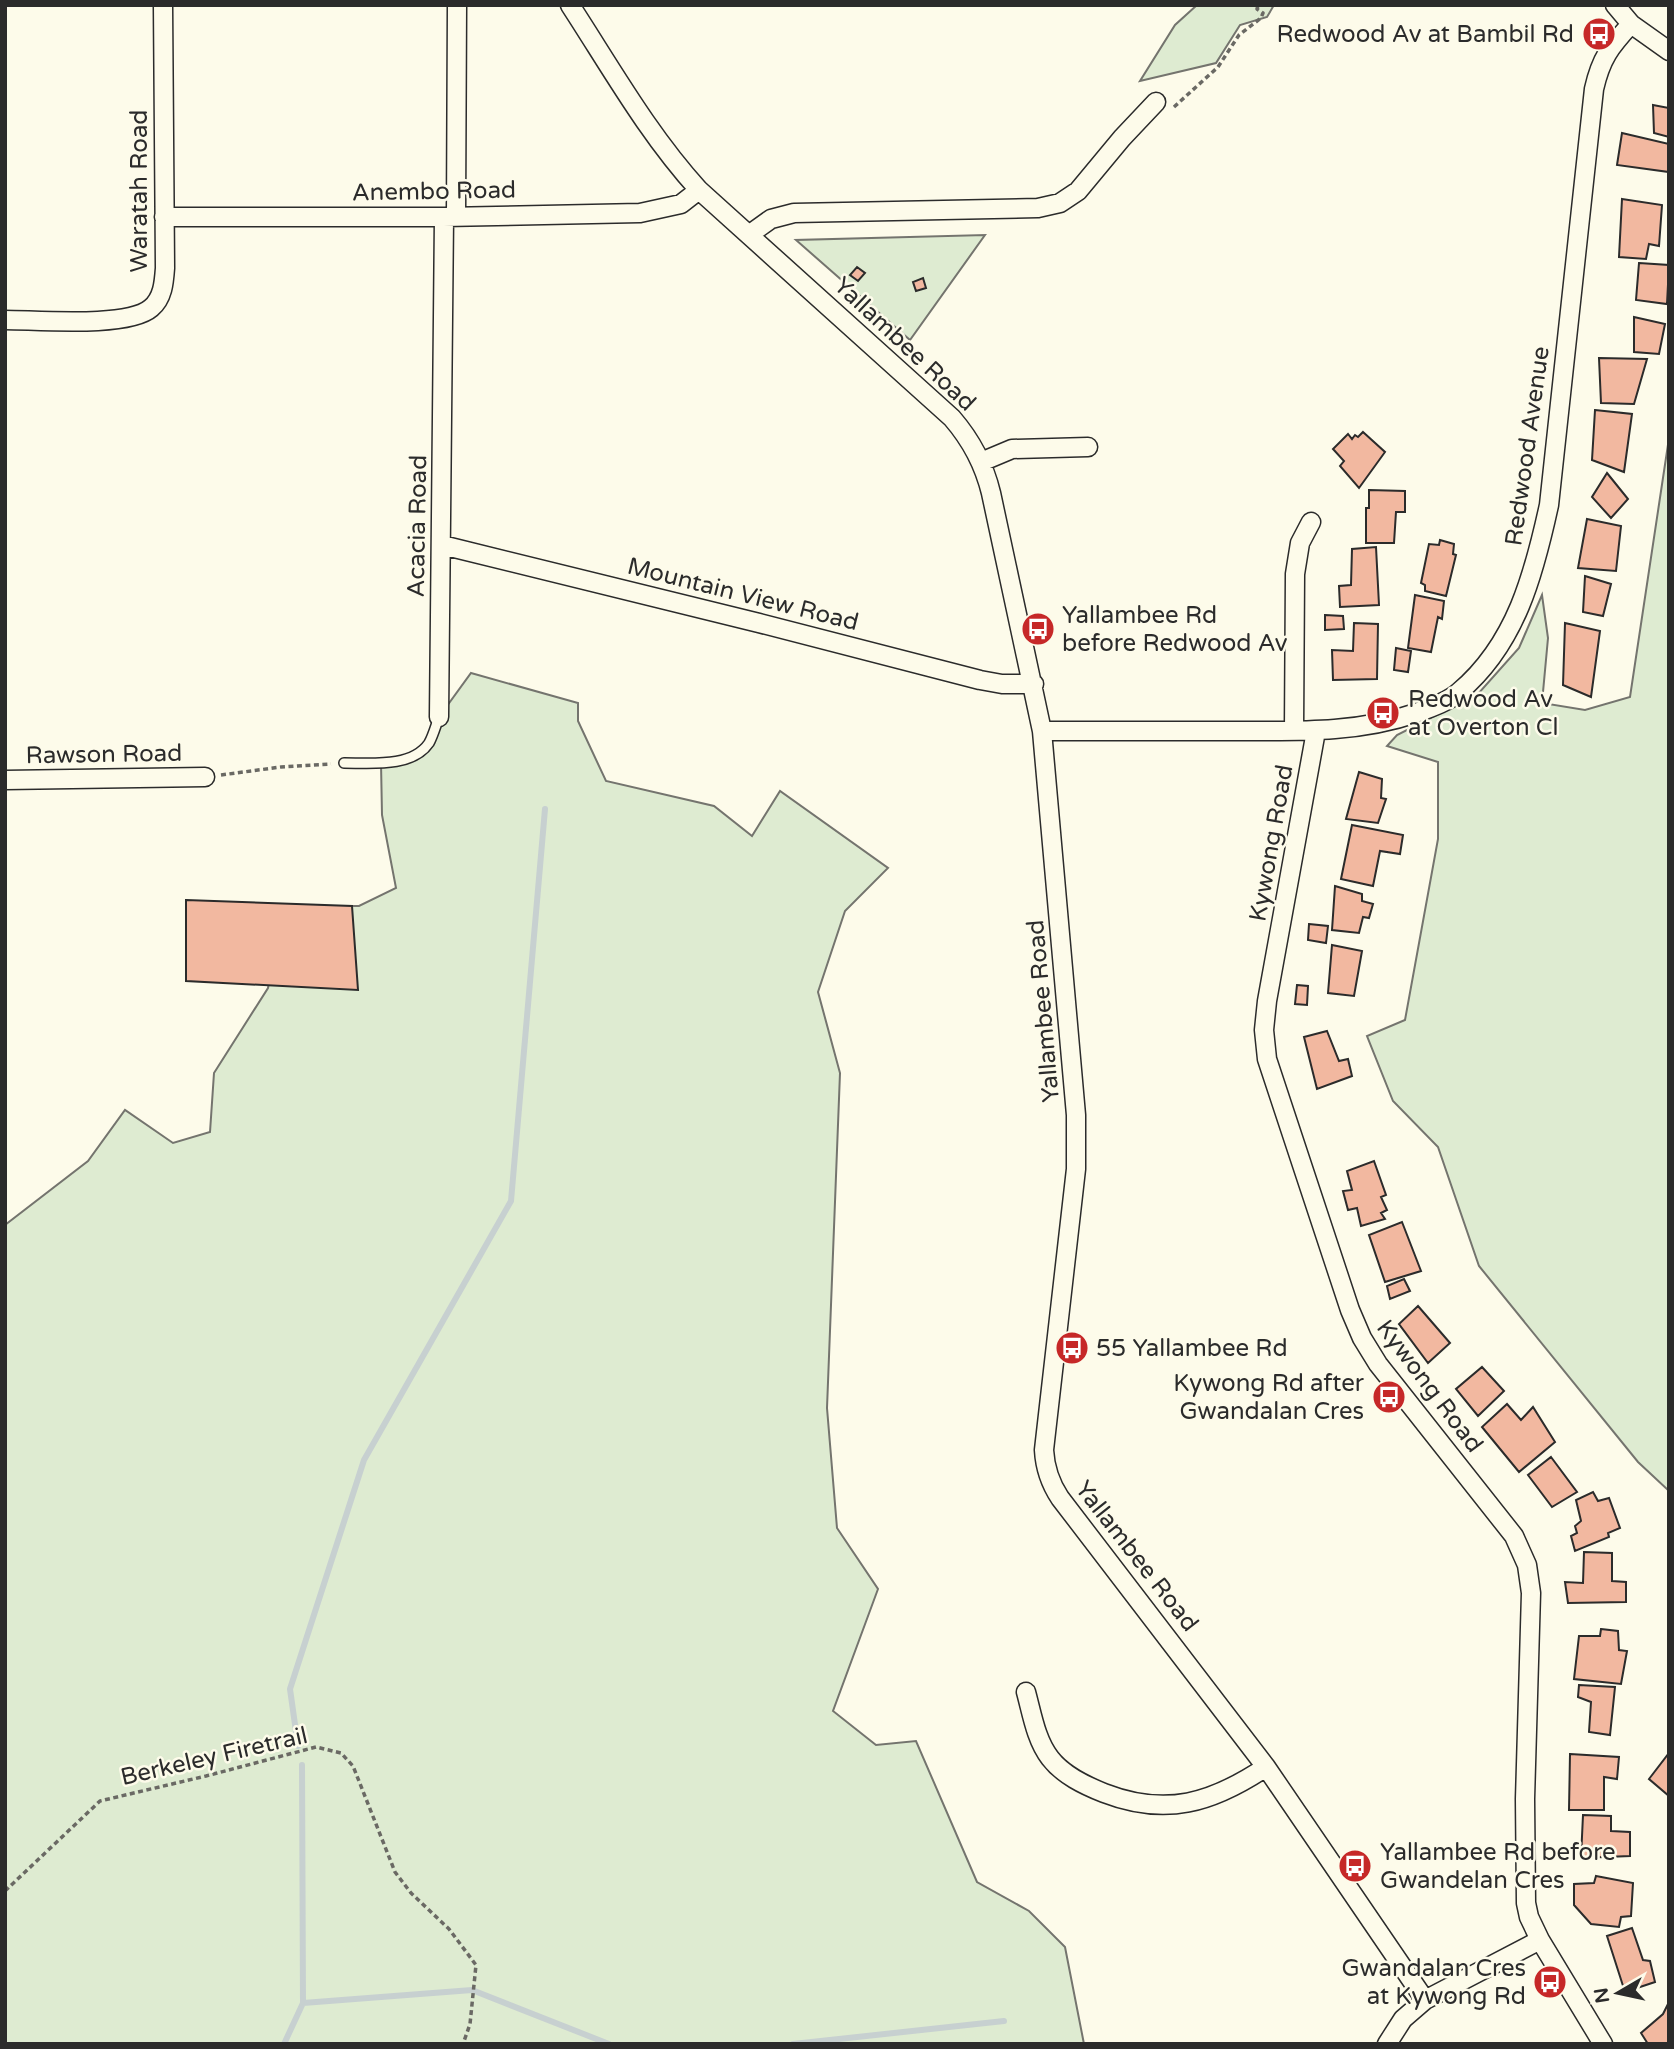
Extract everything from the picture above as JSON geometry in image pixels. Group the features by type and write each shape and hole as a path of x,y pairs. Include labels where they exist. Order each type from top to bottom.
{"street":[{"name":"Waratah Road","path":"5,320 128,319 151,308 159,297 164,284 163,5"},
{"name":"Acacia Road","path":"439,717 457,5"},
{"name":"Yallambee Road","path":"570,5 659,142 699,190 952,418 972,444 981,462 989,484 1042,731 1073,1078 1076,1169 1045,1462 1052,1486 1060,1498 1266,1767 1425,2000"},
{"path":"1615,5 1631,24 1669,51"},
{"name":"Redwood Avenue","path":"1042,731 1316,731 1374,725 1430,708 1458,694 1484,667 1511,627 1527,591 1539,552 1549,505 1594,89 1599,66 1607,51 1631,24"},
{"path":"750,234 771,219 793,213 1038,208 1060,203 1078,191 1156,102"},
{"name":"Anembo Road","path":"164,217 640,213 681,204 699,190"},
{"path":"981,462 1012,449 1088,447"},
{"path":"1294,730 1295,574 1300,543 1311,522"},
{"name":"Mountain View Road","path":"442,545 979,680 1002,684 1034,684"},
{"name":"Kywong Road","path":"1316,731 1267,1001 1264,1030 1267,1059 1359,1332 1378,1364 1514,1536 1527,1565 1531,1593 1524,1889 1529,1917 1540,1940 1603,2044"},
{"name":"Rawson Road","path":"5,780 205,777"},
{"path":"1026,1692 1037,1733 1049,1757 1065,1773 1123,1801 1174,1806 1198,1801 1238,1785 1266,1767"},
{"path":"1387,2044 1403,2019 1425,2000 1540,1940"}],"lane":[{"name":"Acacia Road","path":"344,763 381,764 417,755 429,743 439,717"}],"path":[{"path":"1156,102 1169,111 1218,67 1239,35 1261,18 1264,13 1257,9 1258,5"},
{"path":"205,777 281,767 344,763"},
{"name":"Berkeley Firetrail","path":"5,1891 100,1801 316,1747 341,1753 352,1766 395,1872 411,1893 449,1929 476,1965 470,2024 463,2044"}],"green space":[{"path":"1197,5 1274,5 1267,17 1240,25 1216,63 1140,81 1175,25"},
{"path":"985,235 910,340 796,240"},
{"path":"1669,438 1669,1491 1638,1462 1479,1266 1438,1147 1393,1101 1367,1036 1405,1020 1438,839 1438,762 1387,746 1397,735 1478,694 1519,648 1542,595 1548,638 1542,703 1585,710 1630,697"},
{"path":"471,673 578,703 578,721 606,781 714,806 752,836 780,791 888,868 845,911 818,992 840,1073 827,1408 837,1528 878,1589 833,1711 876,1745 916,1741 977,1882 1029,1911 1065,1947 1084,2044 5,2044 5,1225 88,1161 125,1110 173,1143 210,1132 214,1073 268,988 284,906 359,906 396,888 382,815 381,763 418,755 439,717"}],"building":[{"path":"1653,105 1669,108 1669,137 1654,133"},
{"path":"1622,133 1669,144 1669,172 1617,165"},
{"path":"1622,199 1662,205 1659,246 1649,244 1646,259 1619,257"},
{"path":"1639,263 1669,265 1667,304 1636,300"},
{"path":"857,267 865,273 858,281 850,275"},
{"path":"923,278 926,288 916,291 913,282"},
{"path":"1634,317 1665,324 1659,354 1634,352"},
{"path":"1599,358 1647,359 1634,404 1601,403"},
{"path":"1595,410 1632,414 1624,472 1592,460"},
{"path":"1363,432 1385,452 1359,488 1340,466 1344,461 1333,449 1348,434 1352,439"},
{"path":"1607,473 1628,499 1611,518 1592,497"},
{"path":"1369,490 1405,491 1405,512 1396,512 1394,543 1366,543"},
{"path":"1587,519 1621,526 1616,571 1578,568"},
{"path":"1440,540 1454,544 1453,554 1456,555 1446,596 1425,591 1425,585 1421,583 1429,544 1439,545"},
{"path":"1376,547 1379,605 1340,607 1339,586 1351,585 1352,549"},
{"path":"1585,576 1611,584 1603,616 1583,612"},
{"path":"1415,595 1444,601 1442,619 1438,617 1431,652 1408,648"},
{"path":"1325,615 1343,616 1344,629 1325,630"},
{"path":"1354,623 1378,624 1377,679 1333,680 1332,650 1353,651"},
{"path":"1565,623 1600,631 1591,697 1563,685"},
{"path":"1396,648 1411,651 1408,672 1394,670"},
{"path":"1359,772 1382,779 1381,798 1386,799 1378,823 1346,819"},
{"path":"1352,825 1403,835 1400,854 1380,851 1373,886 1341,879"},
{"path":"1335,886 1362,894 1362,901 1373,904 1369,918 1363,917 1359,933 1332,930"},
{"path":"186,900 352,906 358,990 186,981"},
{"path":"1309,924 1328,926 1326,943 1308,940"},
{"path":"1332,945 1362,951 1354,996 1328,993"},
{"path":"1297,985 1308,986 1307,1005 1295,1004"},
{"path":"1327,1031 1339,1061 1348,1059 1352,1076 1317,1089 1304,1037"},
{"path":"1374,1161 1386,1195 1381,1197 1387,1210 1381,1213 1385,1219 1361,1226 1357,1208 1348,1210 1343,1191 1352,1190 1347,1171"},
{"path":"1402,1222 1421,1271 1385,1282 1369,1235"},
{"path":"1404,1279 1410,1291 1390,1299 1387,1286"},
{"path":"1418,1306 1450,1343 1428,1363 1399,1324"},
{"path":"1482,1367 1504,1391 1478,1416 1456,1389"},
{"path":"1507,1404 1521,1420 1533,1407 1555,1442 1519,1472 1482,1427"},
{"path":"1551,1457 1577,1492 1552,1507 1528,1475"},
{"path":"1593,1492 1598,1501 1609,1498 1620,1528 1608,1533 1609,1537 1575,1551 1571,1536 1577,1533 1575,1526 1581,1521 1576,1500"},
{"path":"1584,1552 1612,1553 1612,1581 1626,1582 1626,1602 1568,1603 1565,1582 1583,1583"},
{"path":"1601,1629 1618,1631 1619,1650 1627,1651 1621,1684 1574,1679 1579,1636 1600,1636"},
{"path":"1579,1685 1615,1687 1610,1735 1589,1732 1591,1702 1578,1697"},
{"path":"1669,1753 1669,1796 1649,1779"},
{"path":"1570,1754 1619,1757 1617,1779 1604,1777 1604,1810 1569,1810"},
{"path":"1583,1815 1611,1816 1611,1831 1630,1832 1630,1856 1581,1858"},
{"path":"1596,1876 1633,1883 1631,1916 1621,1917 1619,1927 1591,1924 1574,1905 1574,1884 1594,1883"},
{"path":"1632,1928 1643,1960 1650,1961 1655,1982 1625,1992 1607,1936"},
{"path":"1669,2002 1669,2044 1648,2044 1641,2033 1663,2014"}],"waterway":[{"path":"298,1746 290,1689 364,1460 511,1201 545,809"},
{"path":"284,2044 303,2003 302,1765"},
{"path":"303,2003 472,1990 609,2044"},
{"path":"793,2044 1004,2021"}],"place":[{"name":"Redwood Av at Bambil Rd","path":"1599,34"},
{"name":"Yallambee Rd before Redwood Av","path":"1038,629"},
{"name":"Redwood Av at Overton Cl","path":"1383,713"},
{"name":"55 Yallambee Rd","path":"1072,1348"},
{"name":"Kywong Rd after Gwandalan Cres","path":"1389,1397"},
{"name":"Yallambee Rd before Gwandelan Cres","path":"1355,1866"},
{"name":"Gwandalan Cres at Kywong Rd","path":"1550,1982"}]}
